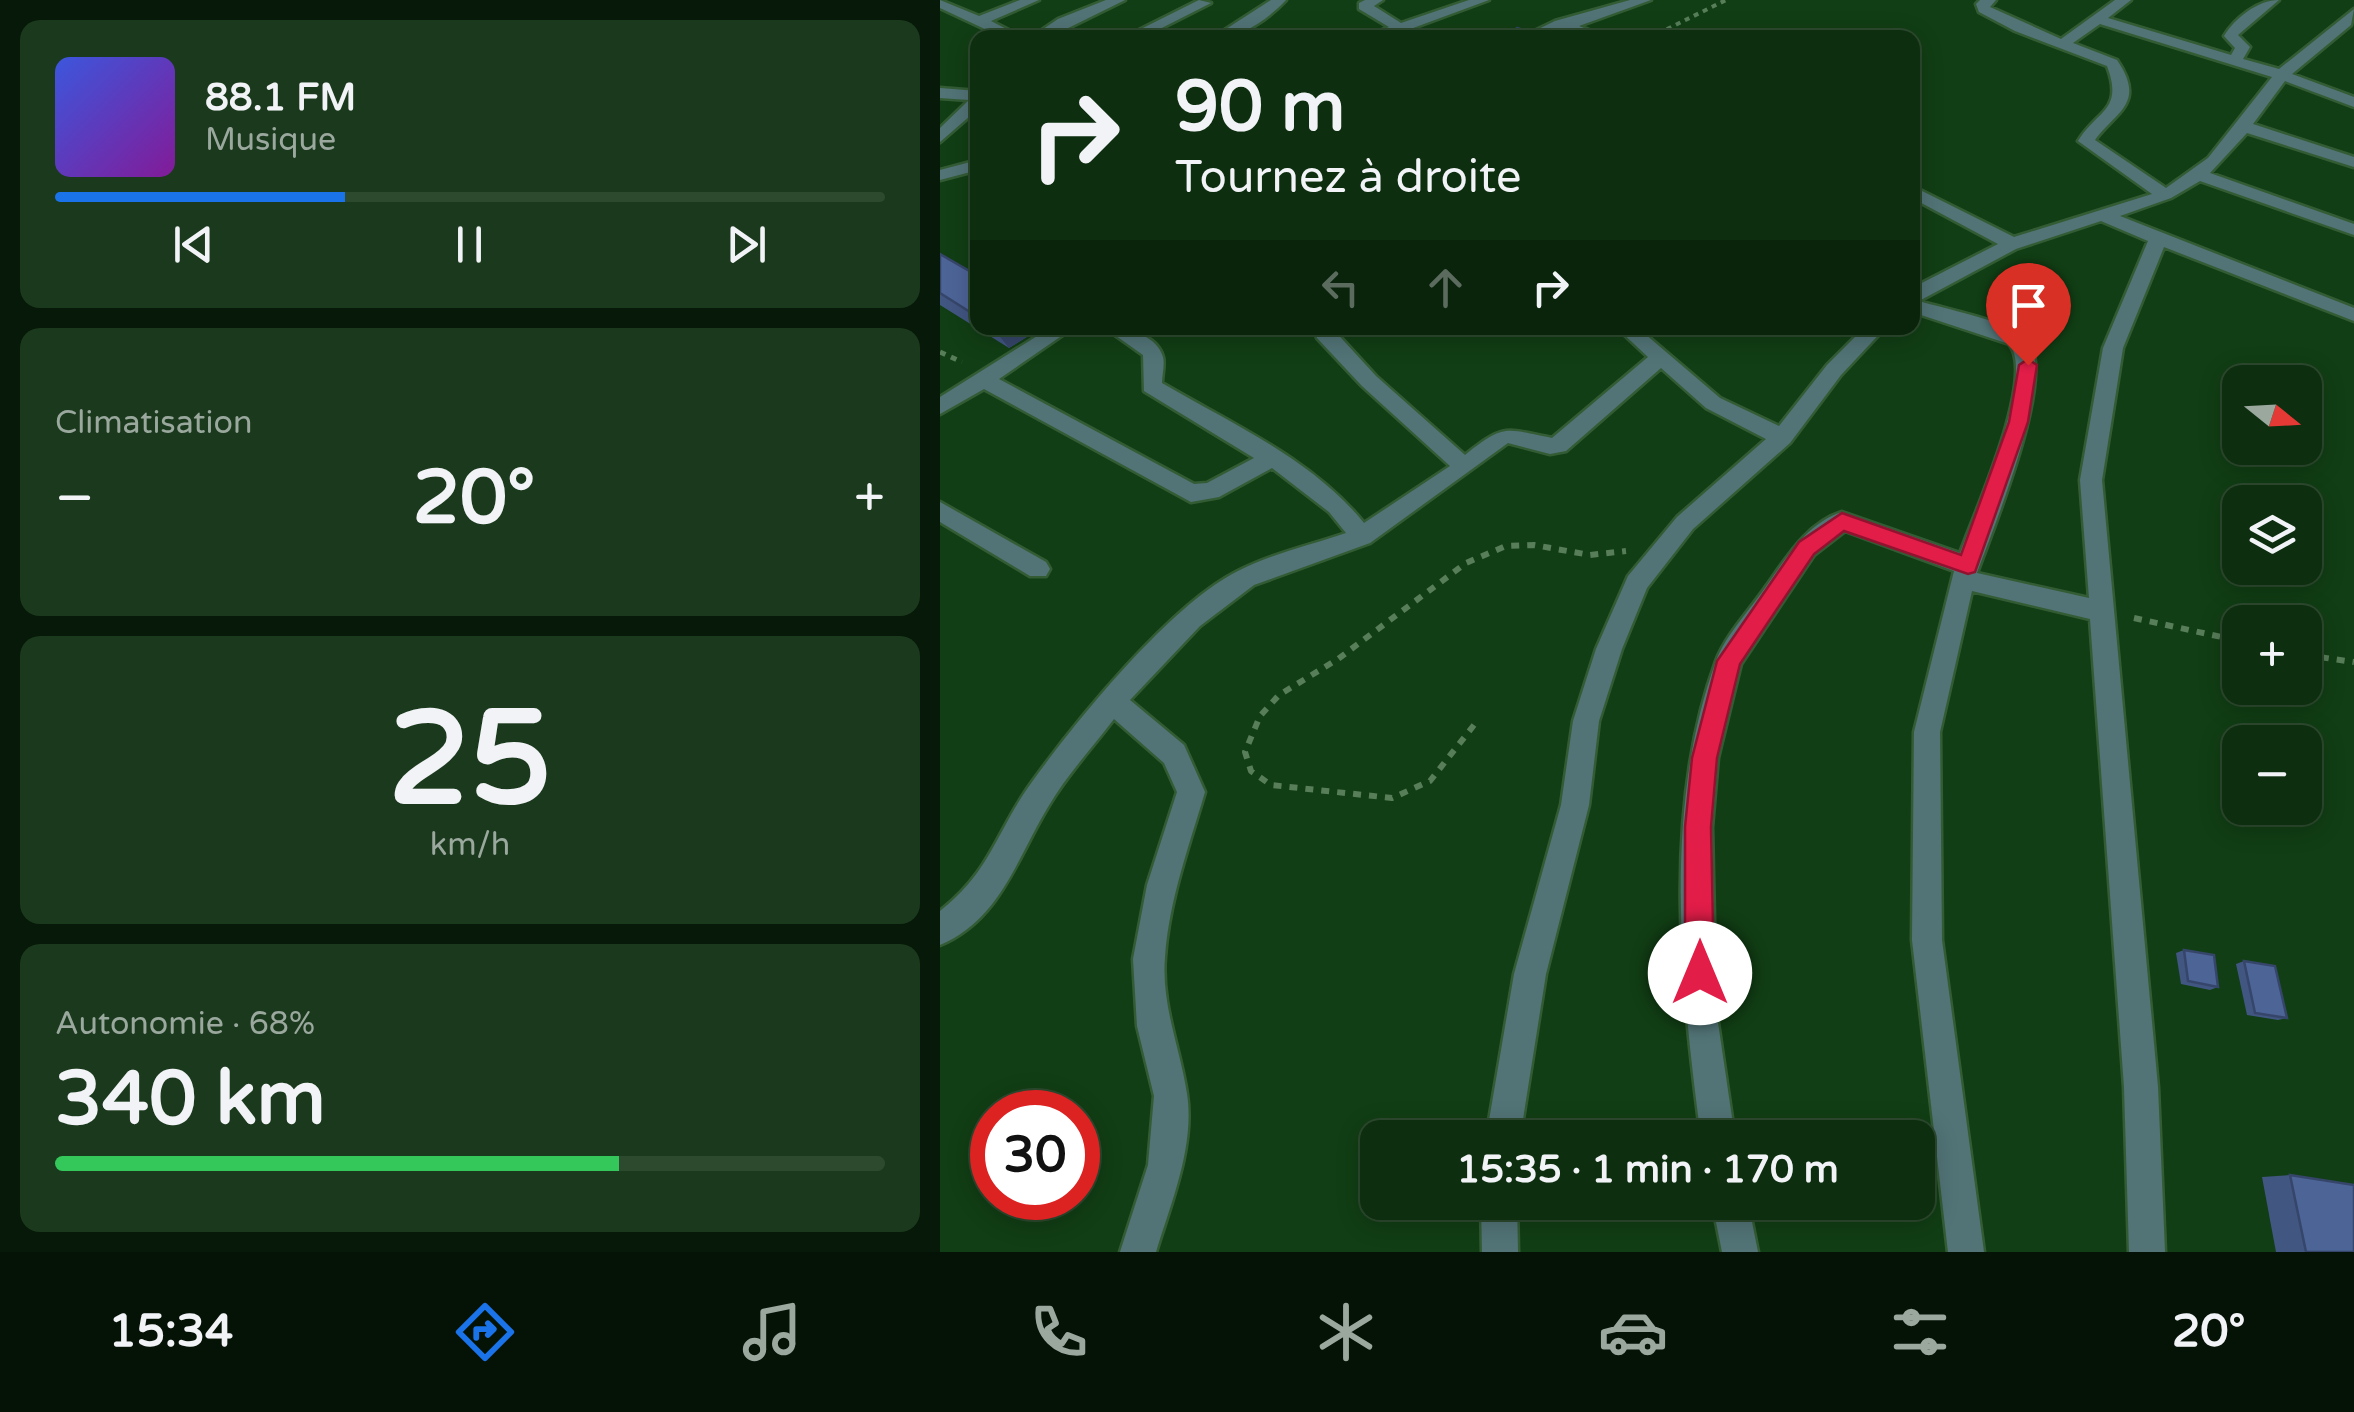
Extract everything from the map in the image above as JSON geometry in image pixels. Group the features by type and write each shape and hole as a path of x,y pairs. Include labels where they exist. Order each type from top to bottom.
{"street":[{"path":"980,20 1032,0"},
{"path":"1050,30 1118,0"},
{"path":"1171,30 1223,20 1279,0"},
{"path":"1347,0 1370,3 1400,28"},
{"path":"1394,30 1482,0"},
{"path":"1545,30 1644,0"},
{"path":"1989,0 1983,4 1990,13 2103,58 2117,69 2120,104 2116,115 2088,134 2086,141 2164,194"},
{"path":"2064,44 2124,0"},
{"path":"2234,62 2244,46 2231,36 2233,32 2272,0"},
{"path":"940,3 1001,30"},
{"path":"1920,295 1937,282 2013,244 2164,194 2199,175 2235,144 2282,75 2345,26 2354,14"},
{"path":"2098,20 2282,75 2354,102"},
{"path":"1560,24 1578,30"},
{"path":"940,93 970,97"},
{"path":"940,137 970,106"},
{"path":"2245,127 2354,162"},
{"path":"940,175 970,167"},
{"path":"2199,175 2354,230"},
{"path":"1920,196 2013,244"},
{"path":"2103,215 2354,315"},
{"path":"2147,1252 2140,1068 2091,480 2112,348 2158,239"},
{"path":"1920,274 1937,282"},
{"path":"1920,304 2016,339 2025,349 2028,365 2018,422 1965,572 1928,732 1927,940 1966,1252"},
{"path":"940,406 1052,335"},
{"path":"1125,335 1150,351 1154,358 1151,386 1296,472 1324,495 1362,537"},
{"path":"1325,335 1369,382 1465,467"},
{"path":"1634,335 1712,403 1782,438"},
{"path":"1506,1120 1530,974 1574,805 1586,721 1609,649 1638,583 1685,523 1782,438 1834,370 1868,335"},
{"path":"940,930 976,901 997,876 1039,796 1112,701 1191,618 1244,578 1362,537 1509,434 1558,445 1661,358"},
{"path":"981,378 1191,492 1211,491 1270,459"},
{"path":"940,511 1038,569"},
{"path":"1715,1120 1700,1010 1698,827 1704,758 1729,661 1806,548 1842,522 1965,572 2103,612"},
{"path":"1112,701 1174,754 1192,792 1162,886 1148,959 1153,1026 1171,1096 1166,1166 1138,1252"},
{"path":"1499,1220 1500,1252"},
{"path":"1734,1220 1740,1252"}],"path":[{"path":"1665,30 1726,0"},
{"path":"1474,725 1430,781 1392,798 1271,785 1251,771 1245,752 1260,716 1279,695 1338,659 1466,563 1506,546 1534,545 1590,555 1635,550 1685,523"},
{"path":"2103,612 2222,637"},
{"path":"2322,657 2354,662"}],"building":[{"path":"940,254 970,271 970,312 940,293"},
{"path":"2184,950 2214,955 2218,987 2188,981"},
{"path":"2244,961 2275,966 2287,1018 2255,1013"},
{"path":"2290,1175 2354,1185 2354,1252 2306,1252"}],"route":[{"path":"1700,973 1698,827 1704,758 1729,661 1779,582 1806,548 1834,525 1849,523 1968,566 2018,422 2028,365"}]}
